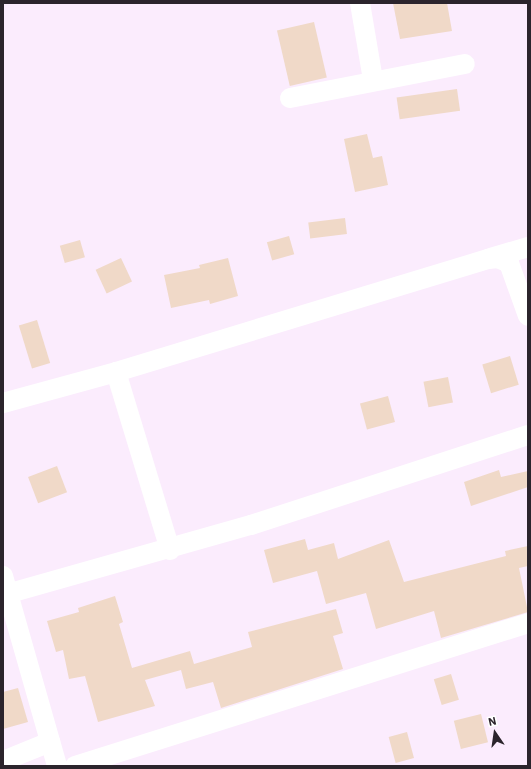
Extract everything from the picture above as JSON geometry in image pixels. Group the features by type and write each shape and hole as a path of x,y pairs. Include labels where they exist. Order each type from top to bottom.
{"street":[{"path":"360,3 373,80"},
{"path":"290,98 373,80 465,64"},
{"path":"3,403 116,372 528,247"},
{"path":"477,262 498,258 509,263 528,316"},
{"path":"116,372 170,550"},
{"path":"57,766 5,588 170,550 528,435"},
{"path":"75,766 528,623"},
{"path":"3,761 50,742"}],"building":[{"path":"393,3 447,3 452,31 400,39"},
{"path":"314,22 327,78 290,86 277,31"},
{"path":"457,89 460,111 400,119 397,97"},
{"path":"367,134 373,158 382,156 388,185 355,192 344,139"},
{"path":"345,218 347,234 310,238 308,223"},
{"path":"289,236 294,254 272,261 267,242"},
{"path":"80,240 85,257 65,263 60,246"},
{"path":"121,258 132,282 107,293 96,270"},
{"path":"228,258 238,296 210,304 209,300 171,308 164,275 200,268 199,265"},
{"path":"37,320 50,363 32,369 19,326"},
{"path":"510,356 519,385 491,393 482,364"},
{"path":"448,377 453,403 428,407 423,382"},
{"path":"388,396 395,422 367,430 360,404"},
{"path":"57,466 67,492 38,503 28,477"},
{"path":"499,470 501,477 528,471 528,487 471,506 464,482"},
{"path":"305,539 308,550 334,543 338,559 389,540 404,582 506,556 505,551 528,546 528,566 519,568 528,612 441,638 434,611 376,629 366,593 326,604 317,571 273,583 264,550"},
{"path":"115,596 123,622 119,624 132,668 190,651 194,664 252,647 248,632 336,609 343,633 333,636 343,669 221,708 213,682 186,689 181,670 145,680 155,706 98,722 85,676 69,679 63,650 56,652 47,621 79,612 78,608"},
{"path":"451,674 459,700 442,705 434,679"},
{"path":"18,688 28,722 3,729 3,692"},
{"path":"481,714 488,742 461,749 454,721"},
{"path":"407,732 414,758 396,763 389,737"}]}
